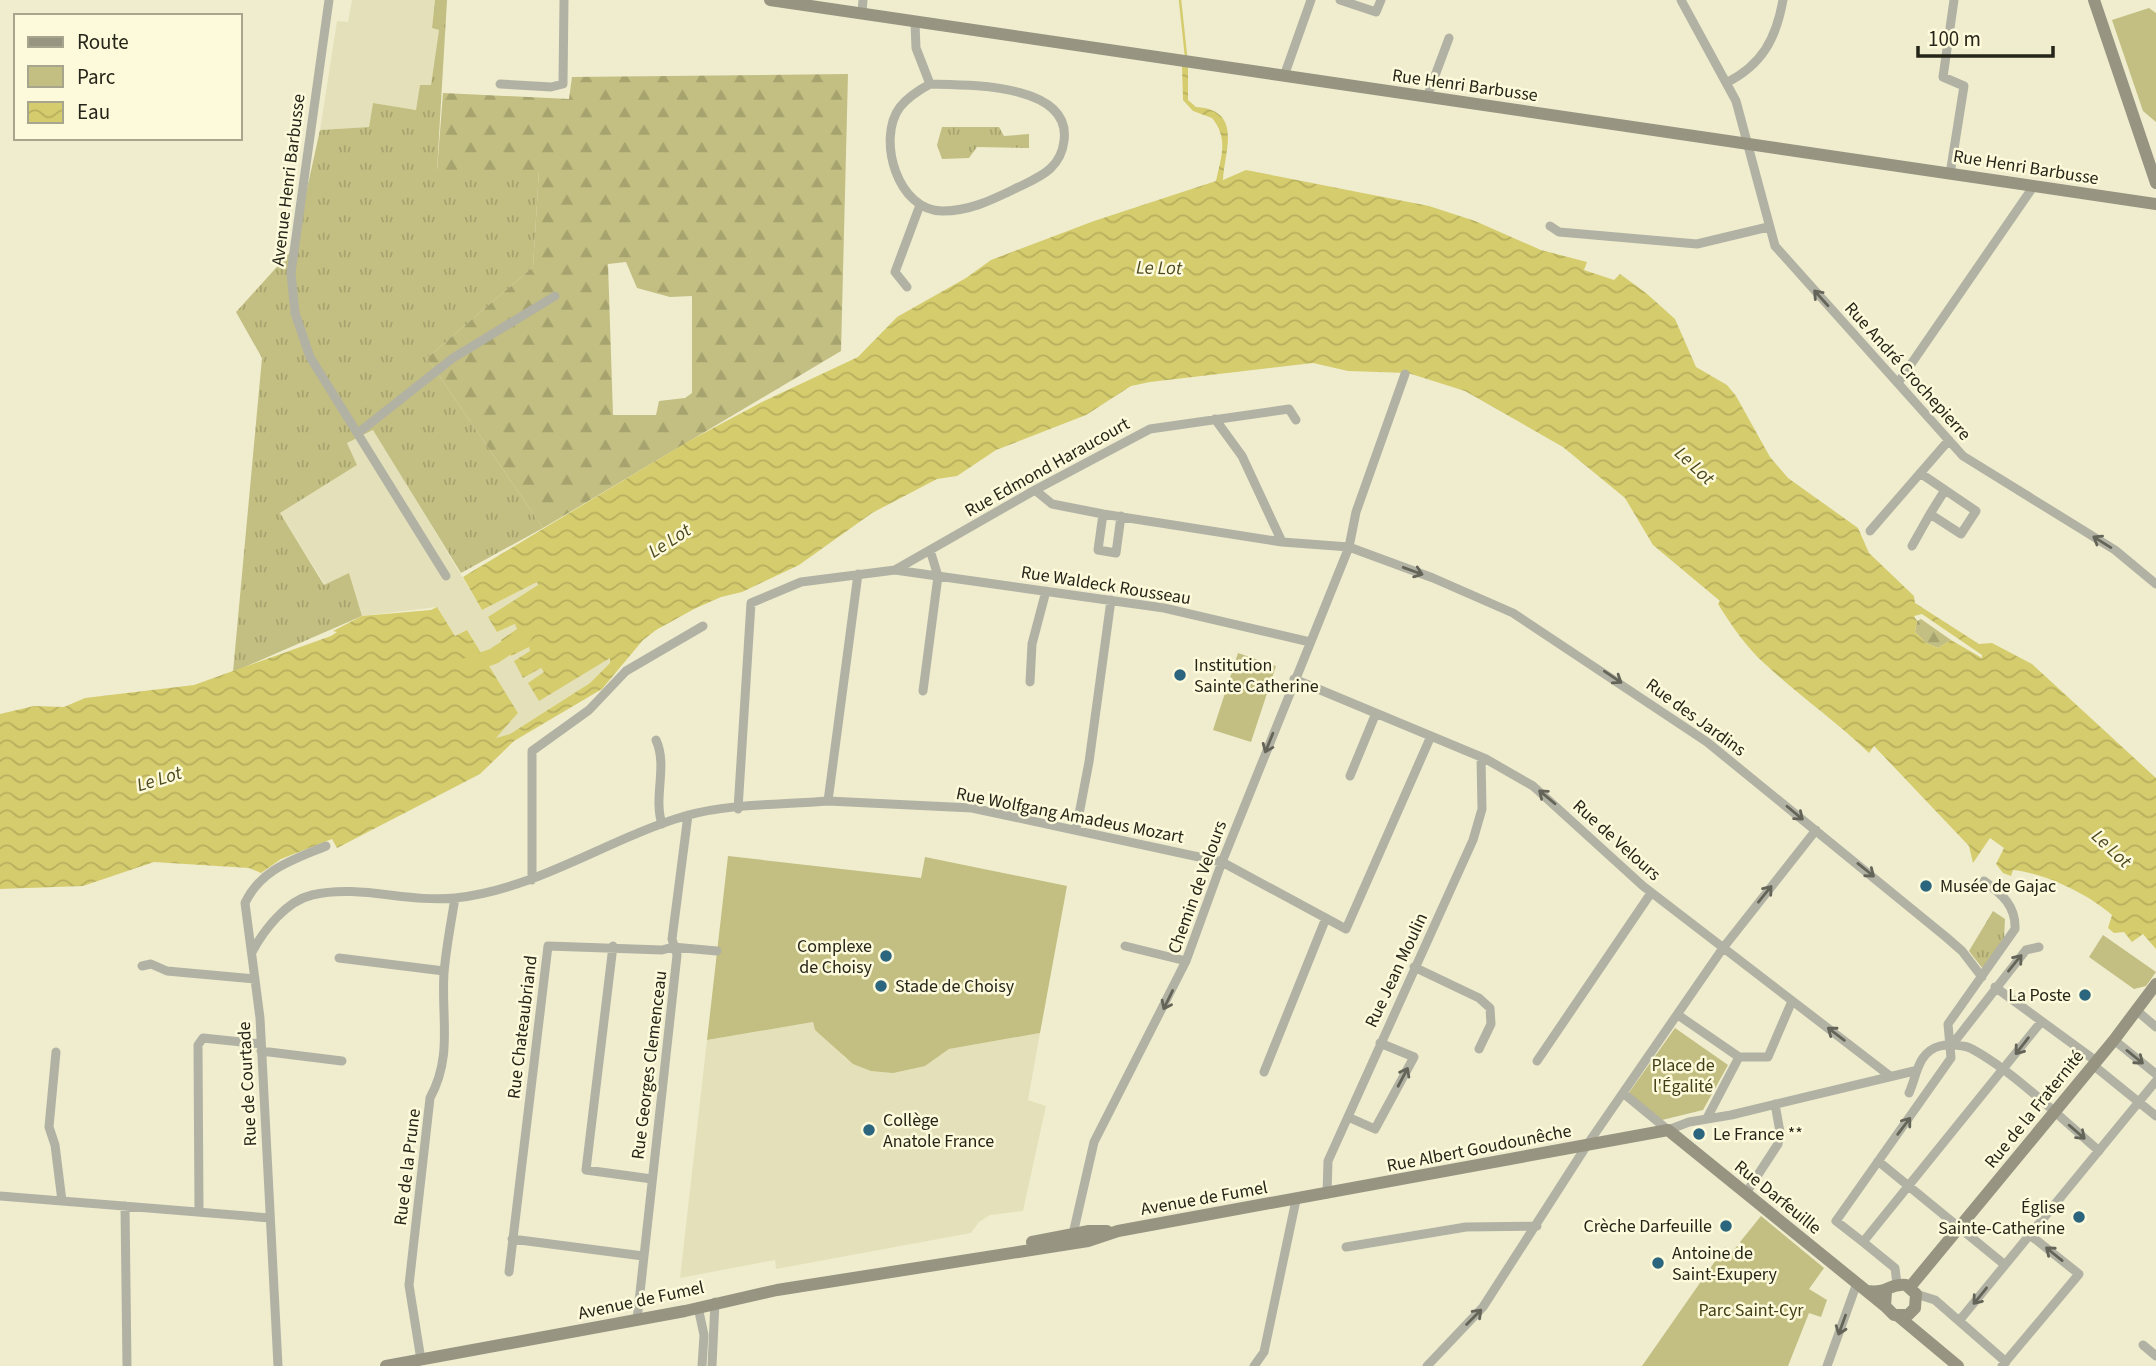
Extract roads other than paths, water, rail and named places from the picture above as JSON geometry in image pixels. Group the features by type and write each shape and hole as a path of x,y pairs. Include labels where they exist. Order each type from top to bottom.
{"main road":[{"name":"Rue Henri Barbusse","path":"770,0 862,7 915,23 1747,142 2156,204"},
{"path":"2094,0 2156,183"},
{"name":"Rue de la Fraternité","path":"1902,1289 1960,1228 2114,1040 2156,984"},
{"name":"Rue Albert Goudounêche","path":"1296,1200 1668,1130"},
{"name":"Rue Darfeuille","path":"1668,1130 1958,1366"},
{"name":"Avenue de Fumel","path":"386,1366 637,1320 715,1302 1296,1200"},
{"path":"1862,1287 1902,1289 1917,1303 1912,1312 1898,1316"},
{"path":"1885,1306 1902,1289"},
{"path":"1912,1312 1920,1333"}],"street":[{"name":"Avenue Henri Barbusse","path":"329,0 291,273 295,313 310,357 446,576"},
{"path":"500,84 551,87 563,84 564,0"},
{"path":"1284,76 1311,0"},
{"path":"1340,0 1376,12 1381,0"},
{"name":"Rue André Crochepierre","path":"1681,0 1736,101 1775,246 1963,456 2115,550 2156,584"},
{"path":"1726,83 1745,74 1766,52 1778,25 1783,0"},
{"path":"1950,174 1964,86 1943,77 1954,0"},
{"path":"915,23 916,48 930,84"},
{"path":"1427,97 1449,38"},
{"path":"930,84 970,86 1038,96 1058,112 1066,134 1063,151 1052,170 971,209 940,212 920,205 900,185 892,159 893,130 900,107 930,84"},
{"path":"1898,383 2033,187"},
{"path":"906,287 895,272 920,205"},
{"path":"1550,226 1559,232 1697,244 1768,227"},
{"path":"358,432 453,358 555,296"},
{"name":"Chemin de Velours","path":"1073,1238 1094,1142 1186,961 1294,679 1349,547 1356,512 1405,374"},
{"name":"Rue Edmond Haraucourt","path":"738,809 751,603 801,582 895,570 1035,490 1150,429 1289,409 1296,420"},
{"path":"1215,419 1242,456 1282,542"},
{"path":"1870,531 1949,440"},
{"path":"1920,473 1976,511 1961,534 1930,514"},
{"name":"Rue des Jardins","path":"1035,490 1052,504 1103,514 1282,542 1349,547 1433,578 1513,613 1707,742 1946,937 1982,977"},
{"path":"1912,546 1945,490"},
{"path":"1103,514 1098,550 1116,553 1121,516"},
{"path":"923,691 938,576 930,550"},
{"name":"Rue Waldeck Rousseau","path":"895,570 1164,608 1310,642"},
{"path":"828,801 858,574"},
{"path":"1030,682 1032,644 1046,591"},
{"path":"1076,830 1089,762 1111,600"},
{"path":"532,880 532,751 589,710 626,671 703,626"},
{"name":"Rue de Velours","path":"1294,679 1481,757 1533,786 1608,858 1890,1076"},
{"path":"1350,776 1376,713"},
{"name":"Rue Wolfgang Amadeus Mozart","path":"252,952 260,937 284,911 310,895 352,892 454,898 532,880 688,815 828,801 972,808 1222,862 1346,929 1432,736"},
{"path":"656,740 662,752 658,812 662,824"},
{"name":"Rue Jean Moulin","path":"1327,1194 1328,1161 1474,840 1482,809 1481,757"},
{"name":"Rue Georges Clemenceau","path":"637,1320 677,955 673,947 688,815"},
{"path":"1427,1366 1483,1307 1587,1145 1723,948 1816,830"},
{"name":"Rue de Courtade","path":"278,1366 261,1047 245,903 253,886 275,867 326,846"},
{"path":"1984,881 2006,898 2016,917 2015,929 1948,1024 1947,1036 1951,1046 1949,1062 1836,1222 1895,1268 1902,1289 1935,1300 2004,1364 2079,1274 2030,1235"},
{"path":"1537,1061 1651,892"},
{"name":"Rue de la Prune","path":"421,1360 409,1285 430,1098 442,1076 446,1043 442,1025 444,971 454,898"},
{"path":"1264,1072 1326,918"},
{"name":"Rue Chateaubriand","path":"509,1272 548,946 614,946 663,950 673,947 717,951"},
{"path":"614,946 586,1170 652,1179"},
{"path":"1125,946 1186,961"},
{"path":"1951,1046 2026,950 2039,947"},
{"path":"339,958 444,971"},
{"path":"142,966 151,964 167,971 255,979"},
{"path":"1414,967 1479,998 1490,1008 1491,1024 1479,1049"},
{"path":"1995,988 2095,1063 2156,1116"},
{"path":"1678,1015 1741,1057 1768,1057 1792,1001"},
{"path":"2136,1010 2156,1027"},
{"path":"1863,1242 2041,1022"},
{"path":"199,1212 198,1045 203,1038 342,1061"},
{"path":"2114,1040 2156,1074"},
{"path":"1348,1117 1375,1129 1414,1057 1380,1043"},
{"path":"1909,1093 1914,1072 1925,1055 1940,1046 1970,1047 2003,1070 2099,1151"},
{"path":"56,1052 49,1127 55,1145 62,1202"},
{"path":"1707,1118 1741,1057"},
{"path":"1623,1093 1668,1130 1707,1118 1914,1072"},
{"path":"1959,1321 2156,1082"},
{"path":"1746,1193 1778,1144 1780,1132 1775,1104"},
{"path":"1878,1161 2005,1265"},
{"path":"0,1196 270,1218"},
{"path":"1254,1366 1264,1352 1296,1200"},
{"path":"125,1206 127,1366"},
{"path":"1346,1247 1466,1227 1536,1226"},
{"path":"512,1239 643,1256"},
{"path":"1829,1365 1862,1287"},
{"path":"712,1366 715,1302"},
{"path":"698,1307 704,1335 702,1366"},
{"path":"2143,1345 2156,1356"}],"water":[{"path":"1182,66 1188,67 1188,100 1196,107 1211,110 1221,116 1226,124 1228,145 1223,180 1246,170 1429,206 1475,221 1541,250 1587,262 1584,270 1614,280 1620,274 1646,293 1675,319 1696,367 1727,385 1736,396 1770,457 1788,478 1858,528 1869,553 1914,596 1915,603 1979,644 1992,643 2032,664 2156,778 2156,949 2143,934 2132,942 2124,932 2114,933 2108,928 2112,915 2066,886 2025,872 2013,870 2011,876 2003,873 1996,864 2004,848 1990,838 1973,863 1969,846 1874,746 1869,753 1758,657 1718,604 1720,601 1653,545 1625,498 1563,447 1465,391 1408,373 1348,371 1313,363 1131,386 1086,415 996,450 957,476 937,479 872,513 799,565 742,592 721,597 694,609 656,630 643,640 602,689 514,741 480,774 337,848 332,839 281,859 261,873 249,868 154,862 83,886 0,889 0,714 34,706 64,707 85,698 194,685 331,636 337,632 333,631 362,616 431,610 437,607 455,636 467,630 518,713 496,738 510,734 590,683 610,663 610,658 539,701 528,683 544,672 541,668 523,678 514,661 530,651 529,647 511,656 501,640 517,629 515,624 497,632 488,617 538,585 537,582 482,610 463,577 689,441 762,402 858,357 897,317 966,278 991,260 1094,221 1216,181 1222,148 1220,133 1212,118 1193,111 1183,100","holes":["1922,614 1982,655 1982,658 1951,640 1938,648 1926,643 1915,632 1917,621 1914,616"]}],"waterway":[{"path":"1180,0 1186,56"},
{"name":"Le Lot","path":"466,666 494,656 524,636"}],"place":[{"name":"Institution Sainte Catherine","path":"1180,675"},
{"name":"Musée de Gajac","path":"1926,886"},
{"name":"Complexe de Choisy","path":"886,956"},
{"name":"Stade de Choisy","path":"881,986"},
{"name":"La Poste","path":"2085,995"},
{"name":"Collège Anatole France","path":"869,1130"},
{"name":"Le France **","path":"1699,1134"},
{"name":"Église Sainte-Catherine","path":"2079,1217"},
{"name":"Crèche Darfeuille","path":"1726,1226"},
{"name":"Antoine de Saint-Exupery","path":"1658,1263"}],"park label":[{"name":"Place de l'Égalité","path":"1683,1075"},
{"name":"Parc Saint-Cyr","path":"1751,1310"}]}
